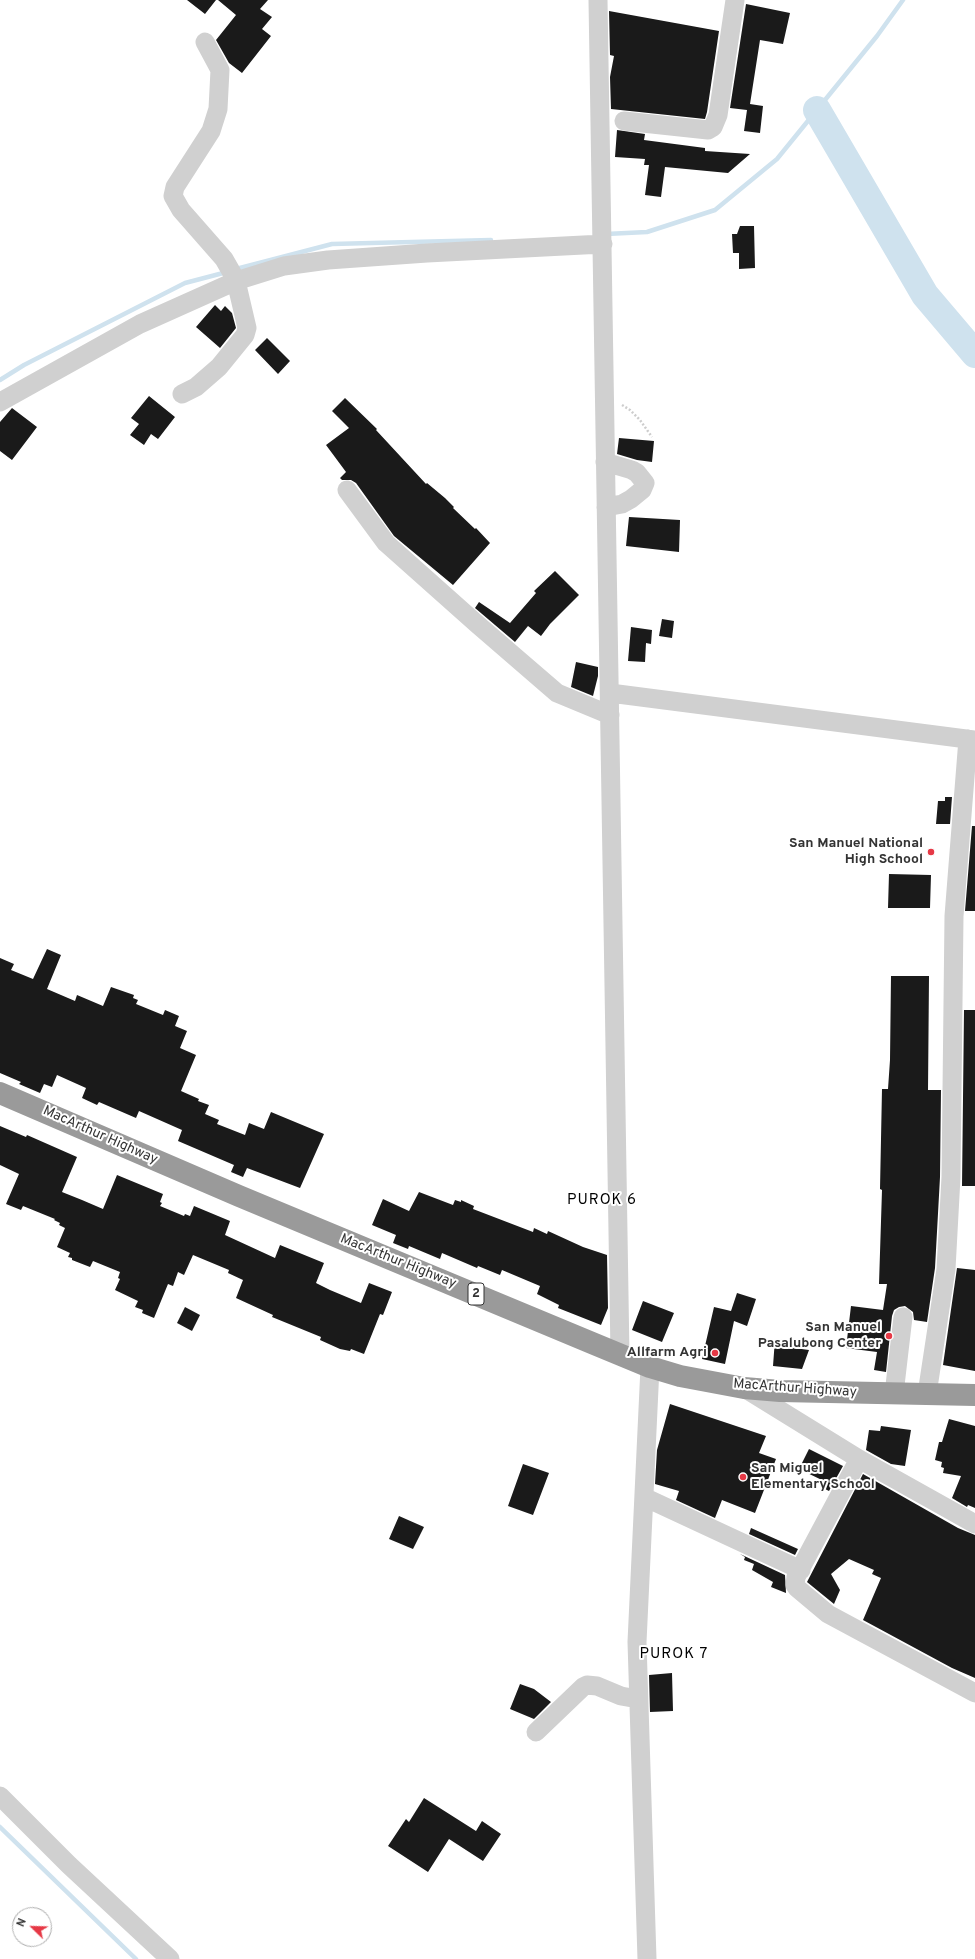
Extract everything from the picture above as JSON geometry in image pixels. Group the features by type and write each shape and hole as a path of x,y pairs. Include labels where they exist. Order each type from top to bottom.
{"highway":[{"name":"MacArthur Highway","path":"0,1093 239,1196 620,1355 650,1366 692,1379 744,1388 780,1391 975,1395"}],"street":[{"path":"598,0 606,401 605,462 620,1355"},
{"path":"624,121 708,130 713,127 718,115 734,0"},
{"path":"182,394 196,387 219,367 245,335 246,321 230,271 181,210 173,196 175,187 211,131 218,109 220,70 205,42"},
{"path":"0,402 140,324 230,271 284,266 302,262 427,252 602,234"},
{"path":"605,462 632,470 645,483 642,490 631,499 622,504 606,507"},
{"path":"347,490 386,543 557,693 610,715"},
{"path":"610,693 972,740 954,916 951,1177 946,1261 941,1311 927,1394"},
{"path":"894,1394 903,1317"},
{"path":"646,1959 637,1642 650,1366"},
{"path":"744,1388 859,1459 975,1524"},
{"path":"859,1459 795,1581 797,1588 822,1610 975,1693"},
{"path":"644,1497 801,1570"},
{"path":"536,1732 583,1687 587,1685 597,1686 622,1696 638,1699"},
{"path":"0,1796 69,1865 170,1959"}],"path":[{"path":"606,401 622,405 630,410 652,437"}],"building":[{"path":"187,0 216,0 205,14"},
{"path":"218,0 268,0 260,9 272,17 262,29 271,36 242,73 229,63 216,40 236,15"},
{"path":"746,4 790,13 783,44 760,40 750,104 763,106 760,133 744,131 747,110 730,108"},
{"path":"609,11 719,31 705,119 611,109 610,77 614,56 610,55"},
{"path":"617,130 645,134 644,140 705,148 705,151 750,154 728,173 665,167 661,197 645,195 649,165 644,165 645,159 615,157"},
{"path":"740,226 754,226 755,268 739,269 739,253 733,253 732,234 737,234"},
{"path":"215,305 221,311 225,306 232,313 236,328 220,348 196,327"},
{"path":"267,338 290,361 278,374 255,350"},
{"path":"149,396 175,417 158,439 151,434 144,445 130,435 139,424 131,418"},
{"path":"345,398 377,429 376,430 426,484 427,483 445,498 454,507 453,508 475,529 476,528 490,543 453,585 394,536 356,483 351,480 342,480 340,478 346,472 326,445 349,428 332,411"},
{"path":"12,408 37,427 12,460 0,451 0,422"},
{"path":"619,438 654,441 652,462 637,460 617,454"},
{"path":"629,517 680,520 679,552 626,546"},
{"path":"555,571 579,595 550,624 541,636 528,626 515,642 475,608 479,602 510,623 536,593 534,591"},
{"path":"662,619 674,621 672,638 659,636"},
{"path":"631,627 652,630 651,644 646,643 645,662 628,661"},
{"path":"576,662 598,667 598,676 593,696 571,687"},
{"path":"945,797 952,797 950,824 936,824 938,801 945,801"},
{"path":"972,826 975,826 975,911 965,911"},
{"path":"889,874 931,875 930,908 888,908"},
{"path":"47,949 61,955 47,989 75,1001 77,995 103,1006 111,987 134,995 133,998 138,1000 136,1004 163,1015 165,1010 179,1016 175,1026 187,1031 180,1048 196,1055 181,1091 199,1099 198,1101 209,1105 205,1114 219,1120 217,1124 245,1135 249,1123 264,1129 271,1112 324,1134 300,1188 247,1168 243,1177 231,1172 234,1165 178,1141 182,1130 139,1111 136,1118 99,1102 97,1105 82,1098 86,1088 57,1075 52,1087 44,1084 40,1093 19,1084 21,1082 0,1073 0,958 14,964 11,970 33,979"},
{"path":"891,976 929,976 928,1090 941,1090 940,1177 935,1268 927,1322 914,1320 913,1312 905,1306 894,1310 892,1316 886,1372 874,1370 877,1352 846,1348 851,1306 883,1310 887,1284 879,1284 882,1190 880,1189 882,1089 888,1089 890,1060"},
{"path":"964,1010 975,1010 975,1186 962,1186"},
{"path":"0,1126 26,1137 27,1135 77,1157 62,1192 103,1209 117,1175 163,1194 160,1202 162,1203 160,1206 184,1216 185,1214 190,1216 194,1206 230,1221 225,1235 275,1258 280,1245 324,1263 316,1283 330,1290 361,1303 369,1283 392,1292 383,1315 380,1314 364,1354 351,1349 350,1351 340,1349 320,1340 321,1337 272,1317 273,1315 236,1298 243,1280 228,1273 229,1270 193,1255 184,1275 178,1272 173,1286 168,1284 154,1318 142,1313 143,1310 135,1307 138,1301 115,1290 120,1279 118,1278 120,1272 93,1261 90,1267 72,1260 72,1258 68,1257 70,1253 57,1247 65,1228 59,1225 60,1223 54,1220 55,1219 23,1206 21,1210 6,1204 19,1174 0,1165"},
{"path":"419,1192 453,1205 455,1200 461,1202 461,1200 474,1206 473,1209 533,1232 534,1228 547,1234 548,1231 583,1247 607,1255 608,1308 601,1325 558,1308 559,1305 537,1294 540,1286 502,1270 500,1275 478,1266 477,1268 442,1253 440,1259 409,1246 408,1249 393,1243 396,1235 372,1225 383,1199 409,1211"},
{"path":"957,1268 975,1270 975,1371 943,1365"},
{"path":"737,1293 756,1299 747,1326 734,1321 725,1364 702,1359 714,1307 731,1311"},
{"path":"643,1301 674,1313 662,1342 632,1330"},
{"path":"185,1307 200,1315 192,1331 177,1323"},
{"path":"775,1339 788,1340 787,1347 809,1350 802,1369 773,1366"},
{"path":"670,1404 766,1436 759,1453 776,1459 755,1513 722,1500 715,1518 676,1500 679,1491 655,1484 657,1450"},
{"path":"949,1419 975,1426 975,1508 968,1505 967,1507 952,1498 961,1476 943,1473 944,1468 941,1467 942,1462 935,1460 939,1442 942,1442"},
{"path":"881,1426 911,1430 905,1466 891,1464 866,1450 869,1430 880,1431"},
{"path":"809,1449 843,1466 829,1491 823,1488 826,1482 799,1469"},
{"path":"523,1464 549,1473 533,1515 508,1506"},
{"path":"863,1474 958,1528 975,1535 975,1678 952,1668 863,1620 881,1578 872,1574 874,1570 849,1559 831,1574 840,1590 834,1604 807,1582"},
{"path":"399,1516 424,1527 413,1549 389,1539"},
{"path":"751,1528 798,1549 795,1555 749,1534"},
{"path":"740,1554 785,1575 786,1593 771,1587 773,1582 752,1570 754,1564 744,1560 745,1557"},
{"path":"672,1673 673,1711 650,1712 649,1675"},
{"path":"520,1684 534,1689 551,1702 534,1719 510,1709"},
{"path":"424,1798 476,1831 482,1821 501,1834 483,1861 449,1839 428,1872 388,1846 406,1819 409,1822"}],"waterway":[{"path":"606,234 647,232 715,210 777,159 877,36 903,0"},
{"path":"817,110 925,295 975,354"},
{"path":"236,269 332,244 491,240"},
{"path":"0,380 24,365 185,283 227,272"},
{"path":"0,1827 136,1959"}],"place":[{"name":"San Manuel National High School","path":"931,852"},
{"name":"San Manuel Pasalubong Center","path":"889,1336"},
{"name":"Allfarm Agri","path":"715,1353"},
{"name":"San Miguel Elementary School","path":"743,1477"}],"district":[{"name":"PUROK 6","path":"602,1201"},
{"name":"PUROK 7","path":"674,1655"}]}
